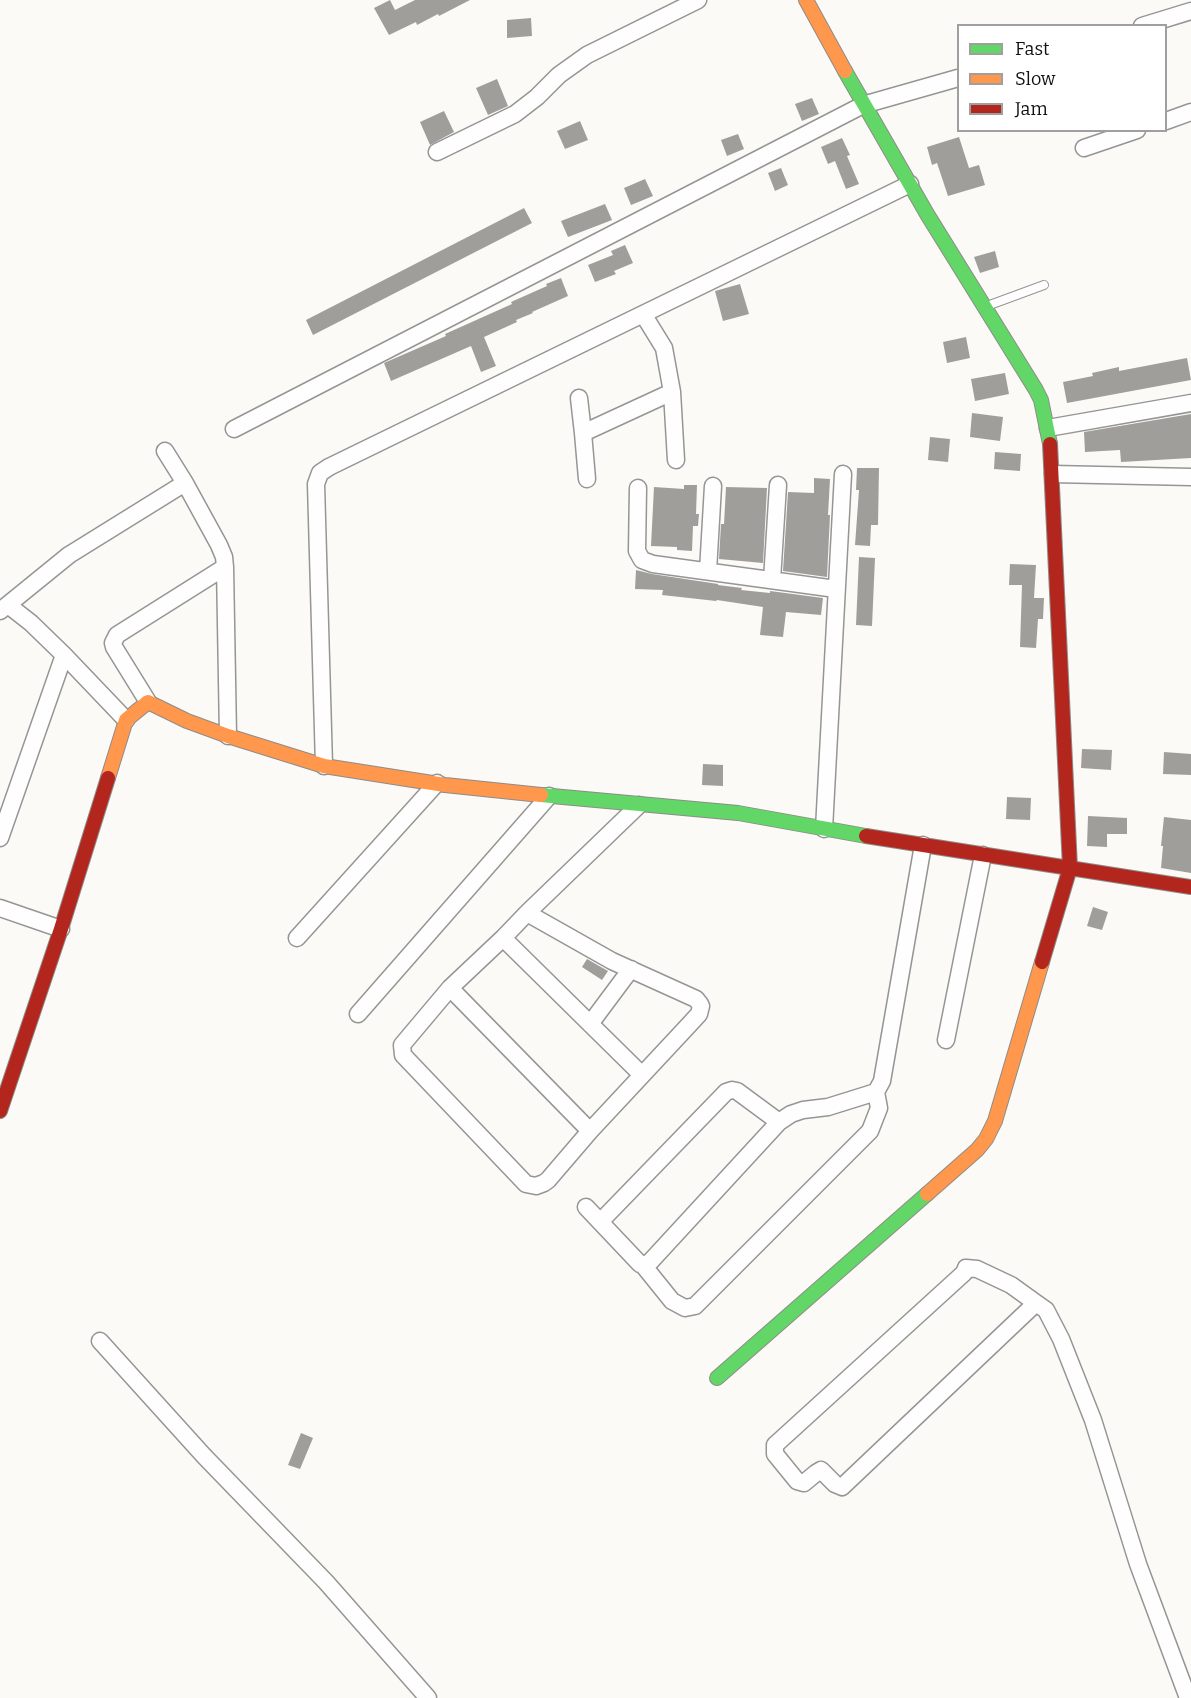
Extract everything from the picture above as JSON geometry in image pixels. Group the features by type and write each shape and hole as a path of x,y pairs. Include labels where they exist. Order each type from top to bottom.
{"street":[{"path":"437,152 515,114 537,97 559,75 587,55 698,0"},
{"path":"717,1378 977,1150 986,1139 995,1120 1070,868 1053,474 1048,428 1041,400 910,184 806,0"},
{"path":"1149,24 1191,11"},
{"path":"234,429 864,105 957,78"},
{"path":"1167,121 1191,112"},
{"path":"1084,148 1131,132"},
{"path":"324,766 316,484 320,473 910,184"},
{"path":"643,314 664,348 672,392 676,460"},
{"path":"583,433 672,392"},
{"path":"579,398 587,479"},
{"path":"1048,428 1191,403"},
{"path":"165,452 219,545 225,567 228,736"},
{"path":"824,829 843,474"},
{"path":"1053,474 1191,477"},
{"path":"126,720 64,654 31,623 4,608 69,555 185,483"},
{"path":"772,580 778,485"},
{"path":"708,571 713,486"},
{"path":"638,488 637,551 639,558 653,564 836,589"},
{"path":"225,567 117,634 113,643 114,647 148,702 187,721 285,755 324,766 437,783 639,805 738,813 983,855 1191,887"},
{"path":"0,838 64,654"},
{"path":"0,1111 61,929 126,720 148,702"},
{"path":"297,938 437,783"},
{"path":"358,1014 549,796"},
{"path":"527,913 612,961 696,999 700,1004 699,1014 544,1183 536,1186 526,1184 402,1053 402,1046 450,988 503,938 527,913 639,805"},
{"path":"586,1207 643,1265 672,1301 685,1308 695,1306 870,1131 879,1108 876,1092 882,1081 923,845"},
{"path":"946,1040 983,855"},
{"path":"0,908 61,929"},
{"path":"503,938 642,1075"},
{"path":"590,1024 631,969"},
{"path":"450,988 590,1131"},
{"path":"600,1222 726,1092 737,1091 778,1122"},
{"path":"643,1265 650,1262 778,1122 803,1110 828,1107 876,1092"},
{"path":"1036,1303 842,1487 835,1484 822,1470 804,1483 796,1481 775,1454 776,1445 964,1273 966,1268 977,1269 1011,1285 1046,1310 1061,1339 1093,1420 1138,1564 1188,1698"},
{"path":"100,1341 204,1456 326,1582 428,1698"}],"lane":[{"path":"984,308 1044,285"}],"building":[{"path":"390,0 395,10 415,0 470,0 439,16 438,14 417,25 416,22 389,35 374,8"},
{"path":"531,18 532,36 507,38 507,20"},
{"path":"497,79 508,106 488,115 476,88"},
{"path":"812,98 819,114 802,121 795,104"},
{"path":"444,111 454,132 430,145 420,122"},
{"path":"580,121 588,140 565,149 557,131"},
{"path":"738,134 744,149 727,156 721,140"},
{"path":"959,137 969,168 979,165 985,185 948,196 937,163 932,165 927,147"},
{"path":"842,138 859,184 846,189 835,161 828,164 821,147"},
{"path":"781,168 788,185 775,191 768,173"},
{"path":"645,179 653,196 631,205 624,188"},
{"path":"605,204 612,220 568,237 561,221"},
{"path":"524,208 532,223 313,335 306,320"},
{"path":"625,245 633,263 614,271 616,274 595,282 588,265 613,255 611,251"},
{"path":"995,251 999,267 980,273 974,257"},
{"path":"561,278 568,296 484,337 496,366 481,372 471,346 391,381 384,363 446,336 445,334 512,304 511,302"},
{"path":"740,284 749,314 723,321 715,291"},
{"path":"966,337 970,358 947,363 943,342"},
{"path":"1187,358 1191,380 1067,403 1063,382 1093,376 1092,373 1119,367 1119,371"},
{"path":"1005,373 1009,394 975,401 971,379"},
{"path":"972,413 1003,417 1000,441 970,437"},
{"path":"1191,414 1191,458 1121,462 1120,450 1085,452 1084,432"},
{"path":"930,437 950,439 948,462 928,460"},
{"path":"995,452 1021,454 1020,471 994,469"},
{"path":"857,468 879,468 878,525 871,525 870,546 855,545 859,490 856,490"},
{"path":"814,478 830,479 827,577 783,571 788,492 814,493"},
{"path":"684,485 697,485 696,514 699,514 698,526 693,526 692,551 677,550 677,547 651,546 654,487 684,489"},
{"path":"726,487 767,488 763,563 719,559"},
{"path":"859,557 875,558 872,626 856,625"},
{"path":"1010,564 1036,565 1034,598 1044,598 1043,619 1038,619 1036,648 1020,647 1022,585 1009,585"},
{"path":"636,570 742,588 741,590 770,593 770,591 823,598 821,615 786,612 783,637 760,635 763,607 662,595 663,590 635,589"},
{"path":"1082,749 1112,750 1111,770 1081,768"},
{"path":"1164,752 1191,754 1191,775 1163,774"},
{"path":"703,764 723,765 723,786 702,785"},
{"path":"1007,797 1031,798 1030,820 1006,819"},
{"path":"1088,816 1127,818 1127,834 1107,834 1107,847 1087,846"},
{"path":"1164,817 1191,820 1191,873 1161,868"},
{"path":"1093,907 1108,912 1102,930 1087,926"},
{"path":"587,959 608,971 602,980 582,967"},
{"path":"301,1433 313,1438 300,1469 288,1465"}],"traffic: fast":[{"path":"845,71 927,214 1036,390 1041,400 1050,444"},
{"path":"541,795 738,813 866,836"},
{"path":"717,1378 927,1194"}],"traffic: slow":[{"path":"806,0 845,71"},
{"path":"108,778 126,720 148,702 187,721 228,736 324,766 445,785 541,795"},
{"path":"927,1194 977,1150 986,1139 995,1121 1042,962"}],"traffic: jam":[{"path":"1042,962 1070,868 1050,444"},
{"path":"0,1111 61,929 108,778"},
{"path":"866,836 1191,887"}]}
